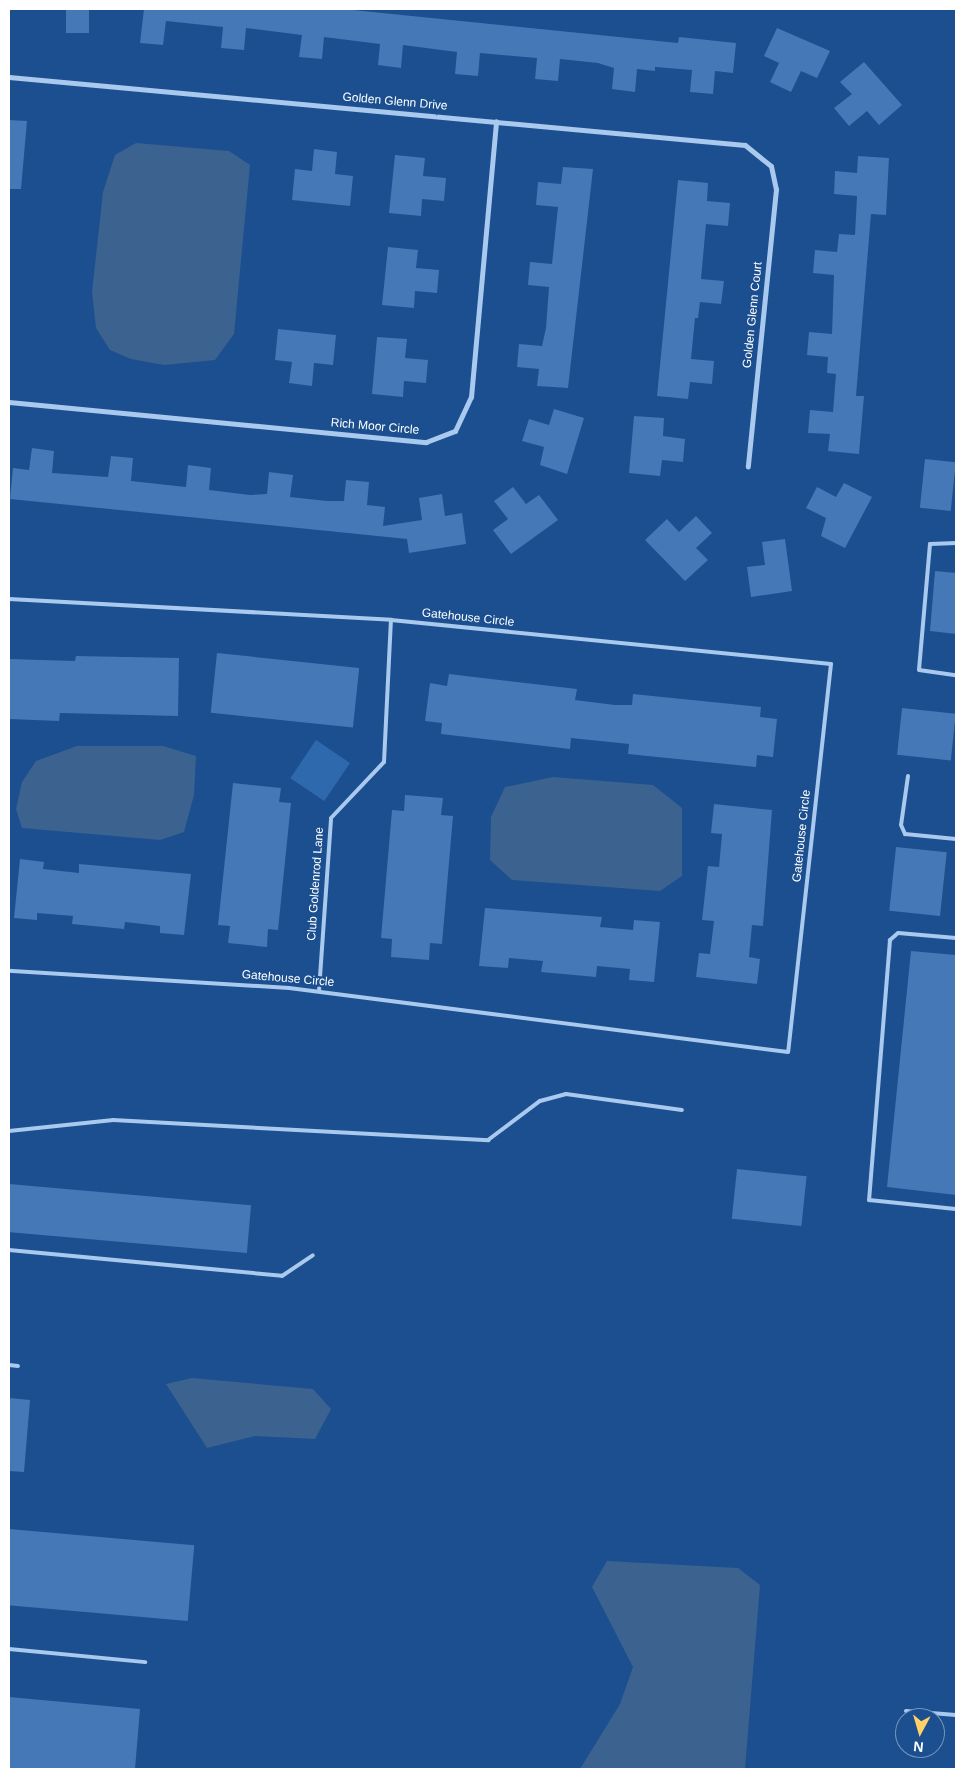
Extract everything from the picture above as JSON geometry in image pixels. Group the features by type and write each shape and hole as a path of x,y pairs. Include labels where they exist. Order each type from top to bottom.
{"street":[{"name":"Golden Glenn Drive","path":"9,77 745,145 771,166"},
{"name":"Rich Moor Circle","path":"9,402 426,442 455,431 471,397 496,121"},
{"name":"Golden Glenn Court","path":"748,467 776,189 771,166"}],"lane":[{"path":"956,543 936,541 930,544 919,670 956,675"},
{"name":"Gatehouse Circle","path":"9,599 391,620 831,664 788,1052 319,991 9,971"},
{"name":"Club Goldenrod Lane","path":"319,991 331,818 384,762 391,620"},
{"path":"908,776 901,825 905,834 956,840"},
{"path":"956,938 898,933 890,940 869,1200 956,1209"},
{"path":"9,1132 113,1120 488,1140 540,1101 566,1094 682,1110"},
{"path":"9,1250 282,1276 313,1255"},
{"path":"9,1364 18,1366"},
{"path":"9,1648 145,1662"}],"shaded area":[{"path":"136,143 229,151 250,165 234,334 215,360 164,365 131,359 110,350 96,328 92,292 103,192 115,155"},
{"path":"316,740 350,763 324,801 290,778"},
{"path":"77,746 163,746 196,756 194,795 184,832 160,840 22,828 16,809 22,782 36,761"},
{"path":"553,777 653,785 682,808 682,876 660,891 512,880 490,860 491,817 505,787"},
{"path":"192,1378 313,1389 331,1409 315,1439 255,1436 207,1448 166,1384"},
{"path":"607,1561 738,1568 760,1585 745,1769 580,1769 620,1704 633,1667 592,1587"}],"building":[{"path":"66,9 89,9 89,33 66,33"},
{"path":"144,9 343,9 678,43 679,37 736,43 733,73 715,71 713,94 690,92 692,70 655,67 655,71 637,69 635,92 612,89 614,68 598,63 560,59 558,81 535,79 537,58 480,53 478,76 455,74 457,52 403,45 401,68 378,65 380,44 324,37 322,59 299,57 302,35 246,28 244,50 221,48 223,27 166,21 163,45 140,43"},
{"path":"777,28 830,51 817,78 801,71 791,92 770,82 779,63 764,56"},
{"path":"864,62 902,105 879,125 867,111 849,126 834,108 852,94 840,82"},
{"path":"9,120 27,121 21,189 9,189"},
{"path":"314,149 337,152 335,174 353,176 350,206 292,200 295,169 312,171"},
{"path":"395,155 425,158 423,176 446,178 444,201 422,199 421,216 389,213"},
{"path":"858,156 889,158 886,215 871,214 856,396 864,396 859,454 828,451 830,434 808,433 810,410 833,412 836,374 827,373 828,357 807,355 809,332 832,334 834,275 813,273 815,250 837,252 839,234 855,235 857,196 834,194 835,171 857,173"},
{"path":"563,167 593,169 568,388 537,386 539,369 517,367 519,344 542,346 546,328 549,287 528,285 530,262 552,264 558,207 536,205 538,182 561,184"},
{"path":"678,180 708,183 707,201 730,203 728,226 706,224 701,279 724,281 721,304 700,302 698,318 695,318 691,359 714,361 712,384 690,382 688,399 657,396"},
{"path":"388,247 418,250 416,268 439,270 437,293 415,291 414,308 382,305"},
{"path":"278,329 336,335 333,365 314,363 312,386 289,383 292,362 275,360"},
{"path":"377,337 407,339 405,358 428,360 426,383 404,381 403,397 372,394"},
{"path":"554,409 584,418 567,474 540,465 544,447 522,441 529,419 549,425"},
{"path":"634,416 664,418 663,436 685,439 683,462 662,460 660,476 629,473"},
{"path":"32,448 54,451 52,473 108,477 111,456 133,458 131,481 186,487 188,465 211,468 209,490 250,495 267,494 269,472 293,475 290,497 327,501 344,501 346,480 369,482 367,505 385,507 383,526 422,520 419,498 442,494 445,516 462,513 466,544 409,553 407,539 10,499 13,468 29,470"},
{"path":"925,459 956,462 951,511 920,508"},
{"path":"844,483 872,497 845,548 821,536 826,518 806,508 817,487 836,497"},
{"path":"513,487 526,504 539,495 558,520 511,554 493,530 508,519 494,501"},
{"path":"696,516 712,533 696,548 708,560 685,581 645,540 667,519 679,532"},
{"path":"785,539 792,591 751,597 747,567 765,565 762,542"},
{"path":"935,571 956,573 956,634 930,631"},
{"path":"217,653 359,668 353,728 211,713"},
{"path":"76,656 179,658 178,716 60,713 59,721 9,719 9,659 75,661"},
{"path":"449,674 577,689 575,700 615,705 632,705 633,694 761,707 760,717 777,719 773,757 757,755 756,767 628,754 629,744 571,738 570,749 441,734 442,723 425,721 430,683 447,686"},
{"path":"902,708 956,714 951,760 897,755"},
{"path":"233,783 281,788 279,802 291,803 278,930 268,929 267,947 228,943 230,926 218,925"},
{"path":"405,795 443,798 441,815 453,816 442,944 430,943 429,960 391,957 392,939 381,938 392,810 404,811"},
{"path":"714,804 772,810 763,926 752,925 749,957 760,959 757,984 696,977 699,953 710,954 714,921 702,920 708,866 719,867 722,834 711,833"},
{"path":"896,847 947,852 940,916 889,911"},
{"path":"20,859 44,862 43,869 79,873 79,864 191,874 184,935 160,933 160,926 125,922 124,929 72,924 73,916 37,913 37,920 14,918"},
{"path":"485,908 602,917 600,927 633,930 634,920 660,922 654,982 629,980 630,969 597,966 596,977 541,972 543,961 509,958 508,968 479,966"},
{"path":"911,951 956,955 956,1195 887,1187"},
{"path":"737,1169 807,1176 801,1226 732,1219"},
{"path":"9,1184 251,1205 247,1253 9,1232"},
{"path":"9,1398 30,1400 24,1472 9,1471"},
{"path":"9,1529 194,1545 188,1621 9,1605"},
{"path":"9,1697 140,1709 135,1769 9,1769"}]}
